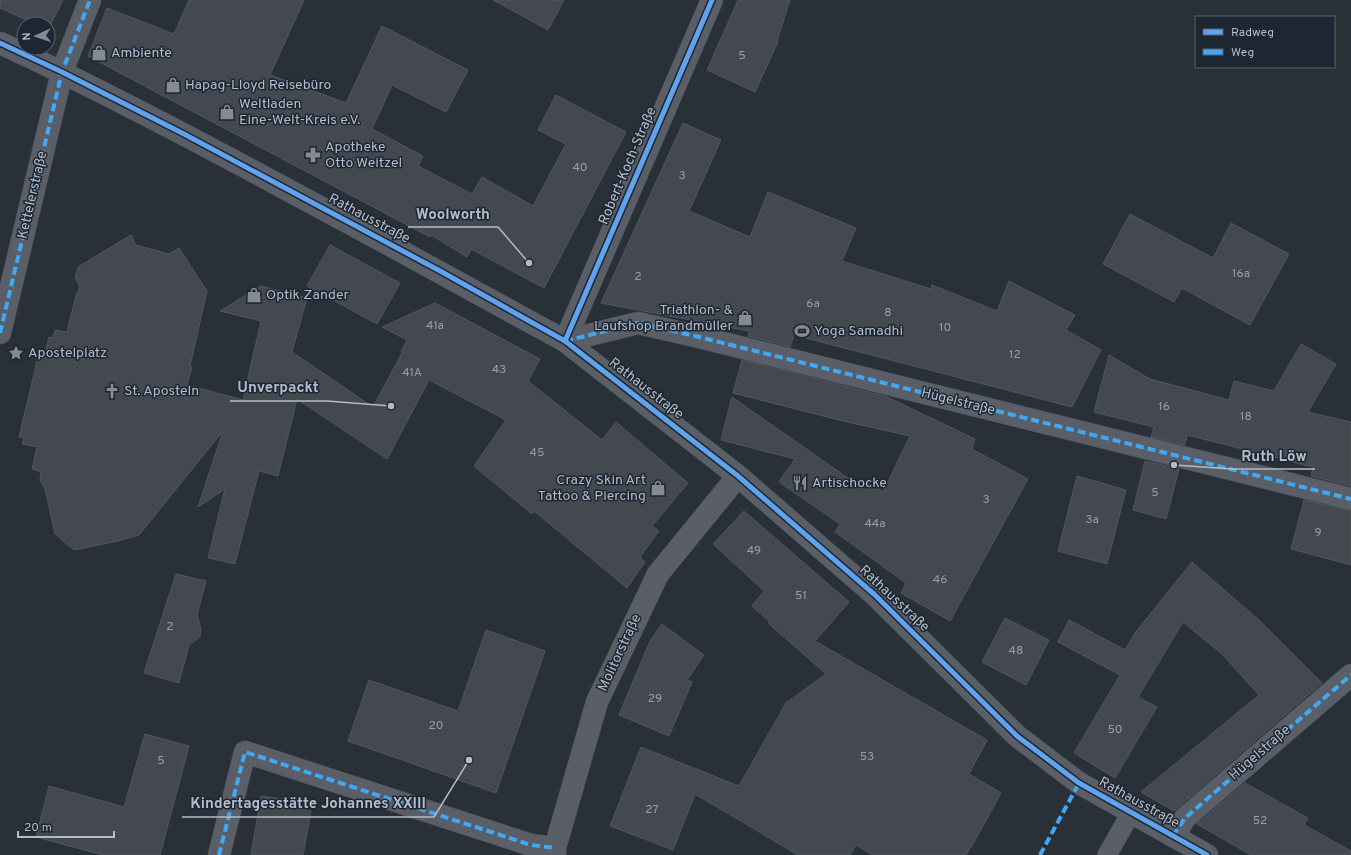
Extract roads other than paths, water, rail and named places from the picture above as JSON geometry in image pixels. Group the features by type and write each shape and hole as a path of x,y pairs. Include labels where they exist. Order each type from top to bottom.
{"street":[{"name":"Kettelerstraße","path":"1,323 62,72 90,0"},
{"name":"Robert-Koch-Straße","path":"566,341 712,0"},
{"name":"Rathausstraße","path":"0,42 197,141 566,341 738,476 875,595 1017,736 1079,783 1189,848"},
{"name":"Hügelstraße","path":"566,341 638,323 1351,499"},
{"name":"Molitorstraße","path":"555,852 597,702 658,574 738,476"},
{"name":"Hügelstraße","path":"1189,848 1185,818 1351,675"},
{"path":"220,855 245,752 555,852"}],"lane":[{"path":"1107,855 1131,813"}],"place":[{"name":"Ambiente","path":"99,53"},
{"name":"Hapag-Lloyd Reisebüro","path":"173,85"},
{"name":"Weltladen Eine-Welt-Kreis e.V.","path":"227,112"},
{"name":"Apotheke Otto Weitzel","path":"313,155"},
{"name":"Woolworth","path":"529,263"},
{"name":"Optik Zander","path":"254,295"},
{"name":"Triathlon- & Laufshop Brandmüller","path":"745,318"},
{"name":"Yoga Samadhi","path":"802,331"},
{"name":"Apostelplatz","path":"16,353"},
{"name":"St. Aposteln","path":"112,391"},
{"name":"Unverpackt","path":"391,406"},
{"name":"Ruth Löw","path":"1174,465"},
{"name":"Artischocke","path":"800,483"},
{"name":"Crazy Skin Art Tattoo & Piercing","path":"658,488"},
{"name":"Kindertagesstätte Johannes XXIII","path":"469,760"}]}
